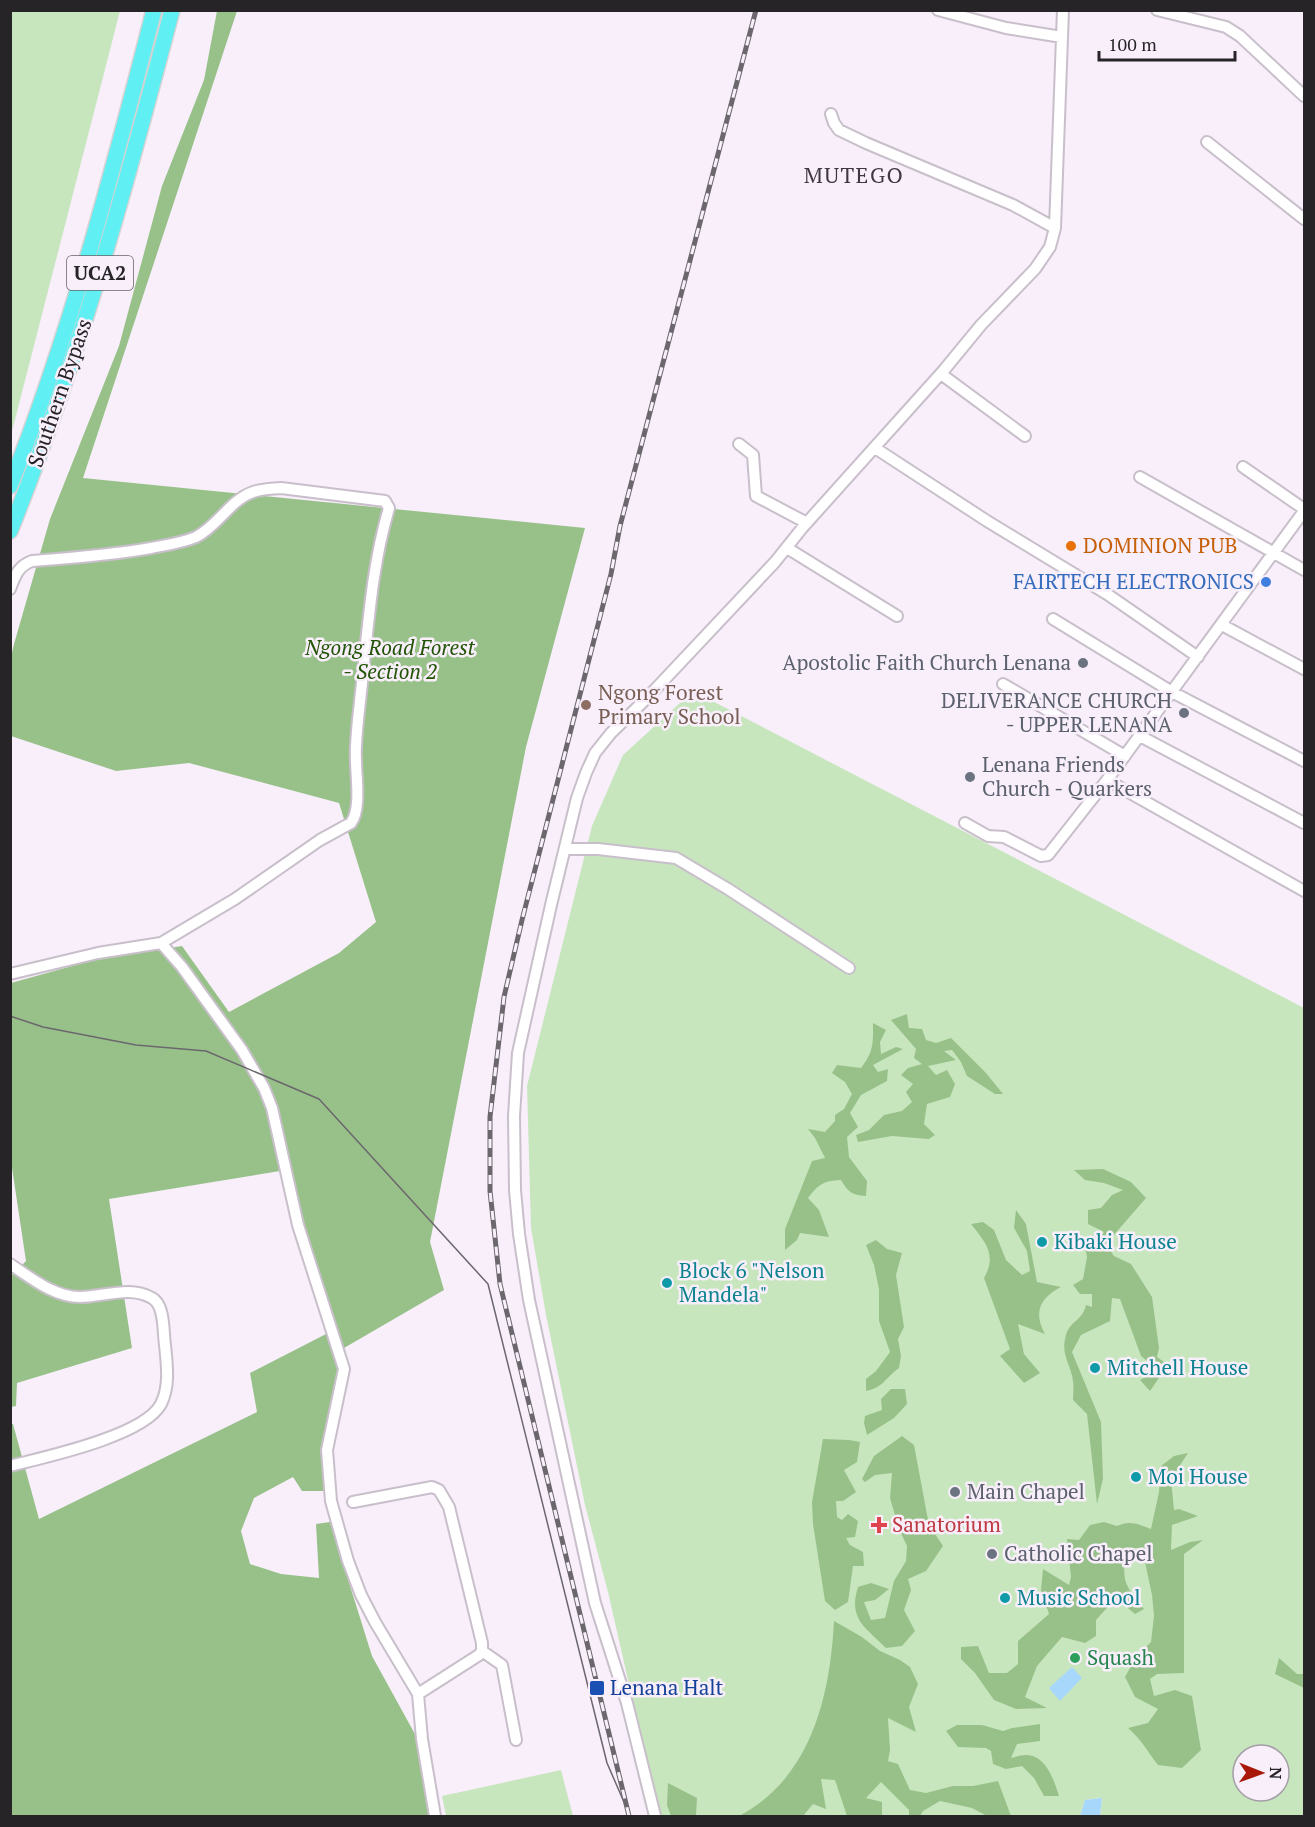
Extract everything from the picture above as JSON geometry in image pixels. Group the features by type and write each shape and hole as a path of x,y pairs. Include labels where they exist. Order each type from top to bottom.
{"highway":[{"name":"Southern Bypass","path":"10,486 73,307 154,10"},
{"name":"Southern Bypass","path":"10,531 64,386 102,267 172,10"}],"street":[{"path":"938,10 1006,28 1062,37"},
{"path":"656,1816 627,1703 595,1603 531,1310 519,1234 514,1144 518,1053 577,798 596,753 611,733 648,697 787,548 981,325 1035,269 1050,247 1055,228 1063,10"},
{"path":"1157,10 1226,27 1240,36 1292,87 1305,96"},
{"path":"831,114 838,129 1013,205 1055,228"},
{"path":"1207,142 1305,219"},
{"path":"940,374 1024,436"},
{"path":"739,444 753,455 756,496 807,523"},
{"path":"875,448 987,521 1107,594 1198,657"},
{"path":"965,823 988,836 1004,837 1041,856 1048,855 1107,780 1305,510 1243,467"},
{"path":"1140,477 1305,570"},
{"path":"10,590 16,573 23,565 32,561 122,553 175,543 196,536 219,521 234,504 251,493 264,489 280,488 388,503 389,508 376,556 369,607 356,745 358,804 351,823 161,943 98,953 10,974"},
{"path":"787,548 897,616"},
{"path":"1053,619 1172,692 1305,761"},
{"path":"1222,625 1305,669"},
{"path":"1003,684 1125,756"},
{"path":"1140,736 1305,823"},
{"path":"1107,780 1305,891"},
{"path":"565,849 598,849 675,858 728,889 849,968"},
{"path":"161,943 182,967 243,1050 272,1108 298,1225 344,1369 327,1450 331,1501 348,1561 361,1595 418,1694 422,1739 435,1816"},
{"path":"10,1264 38,1283 60,1294 79,1297 125,1292 152,1298 157,1302 161,1312 168,1366 166,1388 160,1405 136,1426 78,1447 10,1466"},
{"path":"353,1502 424,1488 439,1490 446,1497 476,1614 482,1651 463,1667 418,1694"},
{"path":"482,1651 502,1665 516,1740"}],"green space":[{"path":"10,11 120,11 11,435"},
{"name":"Ngong Road Forest - Section 2","path":"217,11 237,11 83,478 585,528 526,747 430,1242 444,1290 344,1348 322,1446 324,1491 302,1491 293,1477 254,1498 241,1531 250,1564 281,1574 319,1578 316,1524 330,1522 372,1656 432,1765 438,1816 11,1816 11,1424 13,1424 39,1519 257,1412 250,1373 326,1334 292,1169 109,1199 132,1348 17,1383 16,1406 11,1407 11,1276 26,1261 11,1161 11,983 90,961 182,946 229,1012 339,953 376,922 339,803 189,763 116,771 11,736 11,657 14,644 50,519 119,346 162,186 204,80"},
{"path":"693,691 1304,1008 1304,1816 1100,1816 1102,1798 1085,1800 1080,1816 659,1816 608,1592 585,1505 546,1315 531,1228 527,1086 592,826 623,755"},
{"path":"907,1014 909,1028 922,1029 926,1040 936,1043 951,1038 986,1073 1003,1094 995,1094 967,1076 952,1050 944,1051 956,1060 928,1066 936,1075 947,1070 955,1084 950,1097 927,1104 924,1124 935,1135 929,1139 892,1136 858,1142 856,1135 869,1130 884,1115 902,1111 912,1102 906,1092 913,1084 901,1075 908,1068 922,1064 914,1058 916,1049 891,1020"},
{"path":"873,1023 886,1030 880,1042 881,1054 896,1047 903,1049 873,1065 878,1072 888,1069 887,1081 861,1095 850,1113 858,1127 847,1137 849,1157 867,1181 866,1196 851,1192 841,1180 822,1184 808,1198 819,1210 829,1237 800,1233 797,1240 785,1250 785,1229 812,1161 825,1158 808,1129 825,1132 835,1121 835,1115 844,1109 852,1094 845,1082 832,1073 837,1065 861,1068 872,1047"},
{"path":"1103,1169 1131,1182 1146,1198 1106,1244 1114,1256 1131,1264 1152,1297 1159,1348 1157,1357 1168,1365 1150,1391 1140,1380 1148,1375 1152,1365 1141,1356 1120,1299 1112,1298 1110,1321 1081,1335 1072,1352 1101,1422 1103,1479 1097,1504 1087,1414 1073,1400 1073,1381 1064,1342 1068,1330 1082,1314 1086,1305 1092,1307 1092,1294 1080,1294 1073,1285 1083,1279 1087,1257 1084,1240 1098,1240 1104,1232 1088,1224 1088,1210 1101,1208 1112,1195 1123,1190 1104,1183 1085,1180 1074,1170"},
{"path":"1016,1210 1026,1224 1037,1282 1061,1287 1048,1296 1041,1306 1039,1319 1045,1334 1018,1324 1024,1354 1040,1373 1024,1383 1000,1356 1010,1349 984,1278 990,1263 990,1256 985,1243 971,1224 983,1222 994,1230 1006,1260 1022,1275 1030,1271 1027,1251 1014,1228"},
{"path":"876,1240 887,1249 902,1253 896,1275 904,1327 898,1339 901,1356 899,1368 880,1385 866,1391 866,1379 876,1371 890,1352 879,1321 879,1289 874,1265 866,1245"},
{"path":"891,1389 905,1389 907,1404 894,1418 867,1435 865,1416 882,1410 881,1399"},
{"path":"902,1436 914,1445 929,1525 943,1546 926,1571 908,1579 911,1590 904,1610 915,1631 902,1646 886,1648 860,1622 855,1607 855,1598 858,1587 871,1583 889,1589 875,1600 864,1602 871,1620 885,1618 894,1581 906,1561 907,1546 899,1529 890,1498 892,1473 875,1475 865,1482 862,1479 874,1456"},
{"path":"823,1439 860,1442 857,1462 844,1470 856,1492 843,1501 836,1501 837,1517 842,1520 848,1514 858,1521 855,1537 846,1538 850,1545 863,1552 864,1566 853,1566 848,1602 835,1610 825,1601 813,1524 812,1502"},
{"path":"1188,1453 1171,1479 1174,1510 1179,1509 1198,1516 1172,1525 1171,1550 1190,1542 1203,1540 1184,1554 1184,1673 1157,1674 1150,1679 1154,1696 1175,1690 1192,1696 1201,1750 1182,1768 1158,1765 1141,1741 1128,1728 1148,1723 1158,1709 1135,1697 1125,1677 1136,1657 1151,1642 1154,1616 1152,1595 1142,1548 1127,1548 1124,1575 1128,1587 1144,1609 1135,1614 1116,1598 1096,1620 1096,1636 1085,1643 1062,1637 1037,1666 1025,1697 1047,1708 1016,1709 994,1700 975,1673 961,1659 961,1647 978,1646 989,1673 1007,1673 1018,1664 1018,1641 1049,1614 1041,1590 1043,1569 1069,1585 1071,1577 1067,1539 1079,1540 1090,1525 1104,1522 1117,1526 1134,1523 1151,1529 1159,1492 1161,1466 1174,1456"},
{"path":"834,1621 862,1637 880,1651 910,1667 918,1684 909,1707 916,1732 888,1718 890,1750 888,1761 898,1764 910,1790 926,1793 953,1786 973,1786 998,1781 1011,1816 987,1816 972,1808 940,1801 923,1811 920,1816 909,1816 909,1810 881,1782 866,1798 882,1802 882,1816 847,1816 835,1780 821,1779 826,1809 813,1804 803,1816 739,1816 764,1800 784,1780 800,1758 812,1733 828,1678"},
{"path":"1279,1658 1297,1674 1304,1674 1304,1688 1275,1674"},
{"path":"1040,1724 1040,1741 1017,1744 1011,1758 1026,1755 1039,1759 1048,1770 1059,1796 1044,1796 1034,1778 1022,1766 1006,1769 993,1764 991,1751 986,1748 958,1747 946,1731 957,1725 982,1725 1003,1731"},
{"path":"561,1770 573,1816 446,1816 442,1796"},
{"path":"668,1783 697,1798 696,1816 671,1816 667,1805"}],"water":[{"path":"1072,1667 1082,1678 1060,1701 1049,1688"},
{"path":"1102,1798 1100,1816 1080,1816 1085,1800"}],"tram line":[{"path":"10,1016 43,1027 136,1045 206,1051 319,1099 488,1284 607,1763 627,1809"}],"railway":[{"path":"629,1816 500,1284 490,1191 490,1117 504,997 522,920 611,574 620,526 756,10"}],"place":[{"name":"DOMINION PUB","path":"1071,546"},
{"name":"FAIRTECH ELECTRONICS","path":"1266,582"},
{"name":"Apostolic Faith Church Lenana","path":"1083,663"},
{"name":"Ngong Forest Primary School","path":"586,705"},
{"name":"DELIVERANCE CHURCH - UPPER LENANA","path":"1184,713"},
{"name":"Lenana Friends Church - Quarkers","path":"970,777"},
{"name":"Kibaki House","path":"1042,1242"},
{"name":"Block 6 \"Nelson Mandela\"","path":"667,1283"},
{"name":"Mitchell House","path":"1095,1368"},
{"name":"Moi House","path":"1136,1477"},
{"name":"Main Chapel","path":"955,1492"},
{"name":"Sanatorium","path":"879,1525"},
{"name":"Catholic Chapel","path":"992,1554"},
{"name":"Music School","path":"1005,1598"},
{"name":"Squash","path":"1075,1658"},
{"name":"Lenana Halt","path":"597,1688"}],"district":[{"name":"MUTEGO","path":"854,175"}]}
